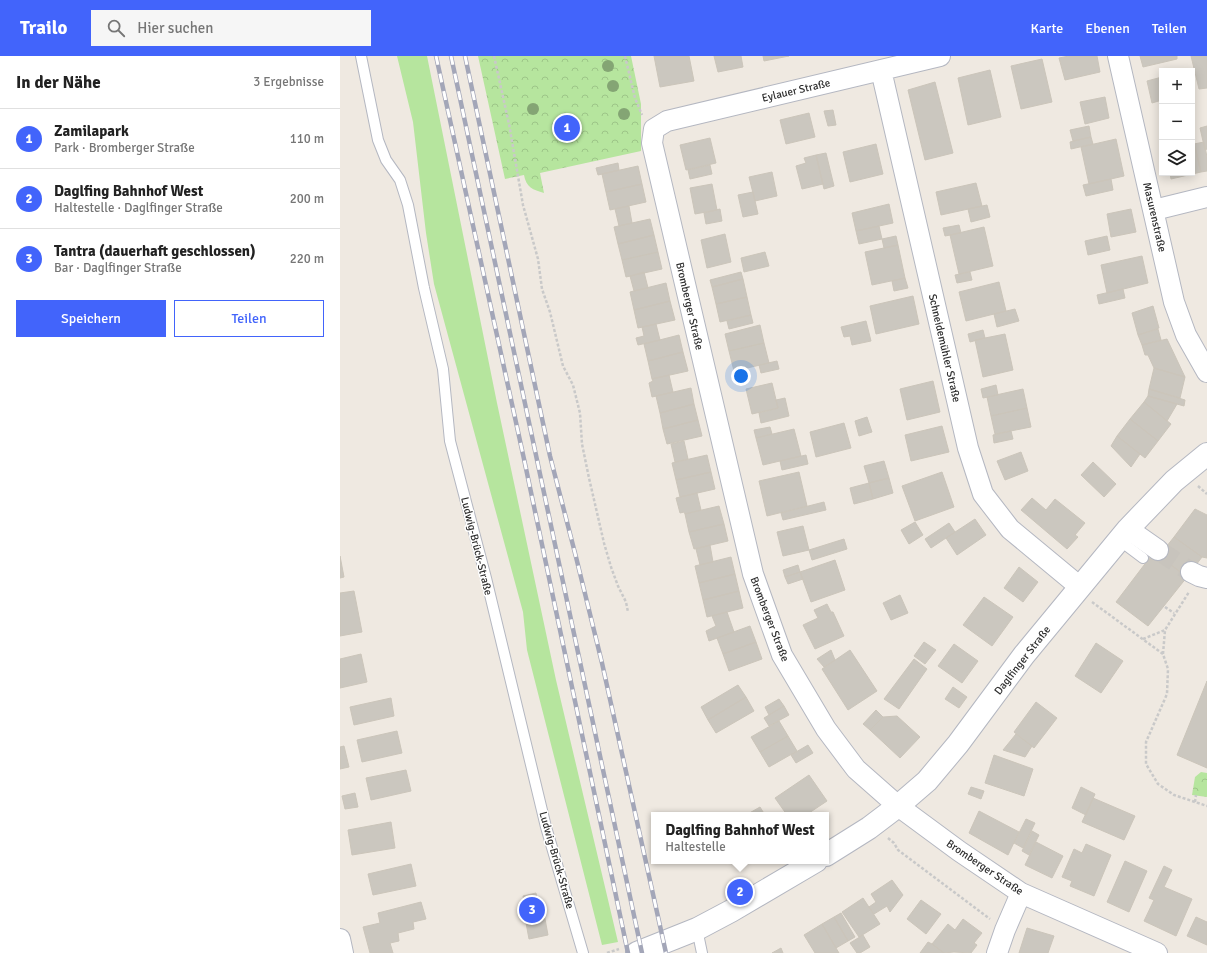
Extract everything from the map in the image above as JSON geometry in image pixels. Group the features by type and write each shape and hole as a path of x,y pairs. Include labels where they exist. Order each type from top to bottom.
{"street":[{"name":"Eylauer Straße","path":"654,129 667,121 940,56"},
{"name":"Masurenstraße","path":"1118,56 1174,302 1186,335 1207,372"},
{"name":"Schneidemühler Straße","path":"881,70 968,448 983,494 1010,529 1079,590"},
{"name":"Bromberger Straße","path":"654,129 652,143 752,574 782,655 826,729 856,769 898,806 959,851 1021,893 1157,953"},
{"path":"1154,210 1207,197"},
{"name":"Daglfinger Straße","path":"829,852 872,826 927,781 945,762 1024,655 1124,535 1174,481 1207,454"},
{"path":"1124,535 1150,554"},
{"path":"637,953 697,929 731,911 811,864"},
{"path":"997,953 1021,893"},
{"path":"340,939 342,953"}],"lane":[{"name":"Ludwig-Brück-Straße","path":"361,56 378,140 386,160 400,180 408,205 424,288 443,369 450,441 486,578 546,827 583,953"},
{"path":"697,929 702,953"}],"path":[{"path":"494,56 509,124 523,205 538,259 542,289 550,312 563,366 573,386 580,413 582,444 604,543 618,586 626,602 628,612"},
{"path":"625,56 635,98 642,116 654,129"},
{"path":"1198,486 1207,494"},
{"path":"1199,575 1174,613 1165,630 1163,654 1168,669 1168,694 1146,742 1146,764 1158,784 1174,795 1207,806"},
{"path":"1079,590 1163,654"},
{"path":"1165,607 1174,613"},
{"path":"1143,639 1165,630"},
{"path":"1196,795 1196,802"},
{"path":"872,826 894,843 898,850 1005,930"}],"green space":[{"path":"397,56 427,56 497,403 556,680 618,942 602,945 527,650 523,612 434,284 426,233 413,122"},
{"path":"478,56 631,56 641,104 641,151 540,173 544,193 537,191 528,185 524,175 505,179"},
{"path":"1201,772 1207,773 1207,797 1192,795 1195,777"}],"building":[{"path":"654,56 689,56 694,81 660,87"},
{"path":"714,56 741,56 743,67 718,72"},
{"path":"763,56 789,56 764,61"},
{"path":"1069,56 1097,56 1100,72 1065,80 1059,58"},
{"path":"1140,56 1177,56 1177,59 1143,67"},
{"path":"1191,56 1207,56 1207,88 1199,89"},
{"path":"1042,59 1052,102 1021,109 1011,66"},
{"path":"990,70 1001,117 968,125 958,78"},
{"path":"1159,78 1159,101 1152,103 1147,81"},
{"path":"935,82 953,153 925,160 908,90"},
{"path":"1105,97 1109,118 1085,124 1080,102"},
{"path":"833,110 836,125 828,126 824,111"},
{"path":"809,113 815,137 786,144 780,120"},
{"path":"1089,126 1091,137 1073,141 1070,130"},
{"path":"1207,126 1207,149 1205,150 1200,128"},
{"path":"1091,137 1093,144 1071,149 1070,142"},
{"path":"710,138 716,163 686,170 680,145"},
{"path":"1116,139 1124,176 1089,184 1081,147"},
{"path":"1204,142 1207,157 1207,171 1201,172 1195,144"},
{"path":"876,144 883,174 850,182 843,152"},
{"path":"1195,146 1201,172 1195,173"},
{"path":"826,153 834,186 824,189 816,155"},
{"path":"816,155 823,184 802,189 796,166 806,163 804,158"},
{"path":"618,163 619,170 598,175 596,168"},
{"path":"710,165 712,174 690,179 688,170"},
{"path":"638,166 642,184 606,192 602,174"},
{"path":"772,172 777,196 755,201 749,177"},
{"path":"1170,176 1184,176 1171,179"},
{"path":"1111,179 1113,190 1086,196 1083,185"},
{"path":"976,183 982,206 941,215 936,192"},
{"path":"642,184 646,202 610,210 606,192"},
{"path":"712,184 717,210 695,214 690,188"},
{"path":"753,192 758,214 743,217 738,195"},
{"path":"889,204 893,223 856,231 852,213"},
{"path":"987,205 990,217 971,222 968,209"},
{"path":"629,206 632,223 619,226 615,209"},
{"path":"720,209 722,221 706,224 704,213"},
{"path":"1131,209 1136,232 1111,237 1107,214"},
{"path":"650,219 654,235 618,244 614,227"},
{"path":"959,225 961,233 945,236 943,228"},
{"path":"879,226 882,239 859,244 856,231"},
{"path":"984,227 993,266 959,274 950,235"},
{"path":"725,234 731,262 707,268 701,240"},
{"path":"654,235 658,252 622,260 618,244"},
{"path":"896,236 898,245 884,248 882,239"},
{"path":"1107,236 1110,250 1088,255 1085,241"},
{"path":"898,245 905,278 872,285 865,252"},
{"path":"658,252 662,269 626,277 622,260"},
{"path":"765,252 769,266 744,272 741,258"},
{"path":"1142,256 1148,283 1107,293 1101,265"},
{"path":"644,272 648,288 634,291 630,276"},
{"path":"741,272 743,279 712,287 710,280"},
{"path":"970,272 972,280 957,283 955,275"},
{"path":"905,278 908,288 894,291 892,281"},
{"path":"743,279 747,297 716,304 712,287"},
{"path":"999,282 1006,311 966,321 959,292"},
{"path":"666,283 670,301 634,310 630,292"},
{"path":"1123,289 1125,298 1099,304 1097,295"},
{"path":"913,296 919,324 876,334 870,306"},
{"path":"747,297 751,315 720,322 716,304"},
{"path":"670,301 675,320 638,328 634,310"},
{"path":"1153,306 1159,328 1138,335 1132,313"},
{"path":"1015,309 1019,321 997,327 994,314"},
{"path":"751,315 753,323 729,329 727,321"},
{"path":"866,321 871,341 852,345 850,336 844,337 841,327"},
{"path":"656,324 660,340 638,345 636,338 644,336 642,327"},
{"path":"760,325 764,343 729,351 725,334"},
{"path":"1158,329 1161,340 1142,345 1138,335"},
{"path":"983,330 985,338 970,342 968,334"},
{"path":"1005,334 1013,370 983,377 975,340"},
{"path":"679,335 683,352 648,361 644,344"},
{"path":"1167,339 1185,377 1154,368 1148,355 1145,355 1142,345"},
{"path":"764,343 769,363 734,371 729,351"},
{"path":"683,352 688,371 652,379 648,361"},
{"path":"777,361 779,369 761,373 759,365"},
{"path":"1154,368 1185,377 1180,398 1149,389"},
{"path":"669,375 673,392 652,397 649,383 653,381 652,379"},
{"path":"933,381 940,412 907,420 900,389"},
{"path":"772,383 778,408 752,414 746,389"},
{"path":"996,385 998,395 983,398 981,389"},
{"path":"691,388 694,404 660,413 656,396"},
{"path":"1023,389 1027,408 991,416 987,397"},
{"path":"1149,389 1185,400 1184,406 1148,396"},
{"path":"1148,396 1177,404 1167,421 1144,402"},
{"path":"785,398 789,416 761,423 759,413 778,408 776,400"},
{"path":"1144,402 1171,424 1158,441 1130,419"},
{"path":"694,404 698,420 663,429 660,413"},
{"path":"1027,408 1031,427 995,434 991,416"},
{"path":"867,417 872,432 859,436 855,421"},
{"path":"1130,419 1158,441 1145,458 1117,436"},
{"path":"698,420 702,436 667,444 663,429"},
{"path":"844,423 851,448 816,457 810,432"},
{"path":"942,426 949,452 911,461 905,435"},
{"path":"770,427 772,434 756,438 754,430"},
{"path":"794,429 801,456 763,465 756,438"},
{"path":"1011,431 1013,439 994,443 993,435"},
{"path":"1117,436 1140,454 1131,467 1111,446"},
{"path":"684,441 688,459 675,462 671,444"},
{"path":"1021,452 1028,471 1005,480 997,461"},
{"path":"707,455 711,472 676,480 672,463"},
{"path":"806,455 808,464 782,470 780,461"},
{"path":"884,461 889,478 869,483 864,466"},
{"path":"1093,462 1116,484 1104,497 1081,475"},
{"path":"711,472 715,489 680,497 676,480"},
{"path":"799,472 807,506 767,516 759,481"},
{"path":"942,472 954,507 915,521 902,486"},
{"path":"889,478 893,493 873,499 869,483"},
{"path":"869,483 873,499 854,504 850,488"},
{"path":"697,493 701,510 685,514 684,512 680,513 676,498"},
{"path":"1032,498 1046,510 1055,499 1085,523 1075,535 1078,537 1067,549 1021,510"},
{"path":"824,502 826,510 783,520 781,513"},
{"path":"719,506 724,524 689,532 685,514"},
{"path":"1195,509 1207,515 1207,558 1202,557 1174,537"},
{"path":"975,519 986,535 957,555 946,538"},
{"path":"915,522 923,535 909,544 901,530"},
{"path":"949,523 955,532 931,548 925,539"},
{"path":"724,524 728,541 694,549 689,532"},
{"path":"803,526 809,550 783,556 777,532"},
{"path":"1174,537 1202,557 1187,577 1159,556"},
{"path":"844,539 847,549 812,560 809,550"},
{"path":"710,545 713,562 700,565 696,549"},
{"path":"1154,552 1187,577 1148,626 1116,602"},
{"path":"340,556 344,577 340,578"},
{"path":"731,557 735,574 699,583 695,566"},
{"path":"835,560 845,590 811,602 800,572"},
{"path":"798,565 800,572 785,577 783,570"},
{"path":"1019,567 1038,582 1023,602 1004,588"},
{"path":"800,572 803,579 788,584 785,577"},
{"path":"735,574 739,591 703,600 699,583"},
{"path":"354,591 362,632 340,636 340,593"},
{"path":"739,591 743,608 707,617 703,600"},
{"path":"900,595 908,613 891,620 883,603"},
{"path":"984,597 1013,617 992,646 963,625"},
{"path":"827,604 831,612 833,612 844,636 815,649 803,625 818,618 814,610"},
{"path":"727,612 734,632 709,641 706,631 716,626 712,616"},
{"path":"750,626 756,642 723,654 717,638"},
{"path":"756,642 762,659 729,671 723,654"},
{"path":"924,642 936,650 925,664 914,656"},
{"path":"1096,643 1123,661 1101,693 1075,676"},
{"path":"954,644 978,661 962,683 938,666"},
{"path":"831,650 835,660 824,667 817,659"},
{"path":"850,650 877,691 848,710 822,669"},
{"path":"361,654 367,682 340,688 340,659"},
{"path":"914,659 927,669 899,709 884,699"},
{"path":"1207,681 1207,768 1177,755"},
{"path":"738,685 746,697 708,720 701,707"},
{"path":"953,687 967,697 959,708 945,699"},
{"path":"746,697 754,711 716,733 708,720"},
{"path":"391,698 394,716 354,725 350,707"},
{"path":"779,699 784,706 769,715 765,707"},
{"path":"1036,702 1057,718 1034,748 1014,732"},
{"path":"784,706 789,715 769,726 764,718"},
{"path":"876,710 883,717 870,730 863,724"},
{"path":"897,716 920,737 900,758 870,730 883,717"},
{"path":"779,721 788,736 760,752 751,737"},
{"path":"397,731 402,753 362,762 357,740"},
{"path":"1016,734 1032,746 1025,757 1003,750"},
{"path":"788,736 797,751 769,767 760,752"},
{"path":"808,745 813,753 796,763 791,755"},
{"path":"344,746 349,767 340,769 340,747"},
{"path":"994,755 1033,769 1024,796 985,783"},
{"path":"406,770 411,791 371,800 366,778"},
{"path":"809,775 827,801 810,812 785,812 775,798"},
{"path":"971,787 984,791 981,799 968,794"},
{"path":"1081,787 1095,794 1086,815 1072,808"},
{"path":"355,793 358,807 345,809 342,796"},
{"path":"1093,798 1135,816 1124,840 1082,822"},
{"path":"760,807 763,812 751,812"},
{"path":"979,811 1019,832 1008,855 969,833"},
{"path":"1026,819 1035,823 1023,848 1014,843"},
{"path":"391,822 395,848 352,855 348,830"},
{"path":"1032,831 1039,835 1029,855 1022,851"},
{"path":"1036,842 1063,856 1052,878 1025,865"},
{"path":"1086,844 1111,855 1094,896 1070,886 1072,881 1062,877 1074,849 1082,853"},
{"path":"1125,861 1147,871 1129,912 1107,902"},
{"path":"411,864 416,886 373,895 368,874"},
{"path":"1164,866 1172,870 1164,887 1192,899 1176,936 1144,921 1154,900 1149,898"},
{"path":"892,880 903,895 890,912 887,906 874,914 869,907 876,902 871,894"},
{"path":"536,893 538,904 525,906 523,896"},
{"path":"863,898 880,924 859,937 842,912"},
{"path":"921,900 941,914 926,934 907,919"},
{"path":"421,902 426,919 413,922 414,929 398,933 399,941 390,943 393,953 370,953 363,927 380,923 378,913"},
{"path":"542,903 548,935 529,939 523,907"},
{"path":"841,913 855,937 848,941 834,917"},
{"path":"834,917 848,941 836,948 822,924"},
{"path":"1196,917 1207,922 1207,945 1187,936"},
{"path":"963,919 982,933 974,943 977,945 971,953 944,953 932,944 948,924 955,930"},
{"path":"822,924 839,953 815,953 804,935"},
{"path":"1027,928 1054,936 1048,953 1019,953"},
{"path":"863,935 870,947 860,953 857,953 850,943"},
{"path":"928,942 932,944 944,953 920,953"},
{"path":"781,948 783,953 772,953"}],"tunnel":[{"path":"1158,550 1191,572"}],"railway":[{"path":"436,56 524,459 628,953"},
{"path":"451,56 642,953"},
{"path":"465,56 550,456 602,663 666,953"}],"place":[{"name":"Zamilapark","path":"567,128"},
{"name":"Daglfing Bahnhof West","path":"740,892"},
{"name":"Tantra (dauerhaft geschlossen)","path":"532,910"}]}
